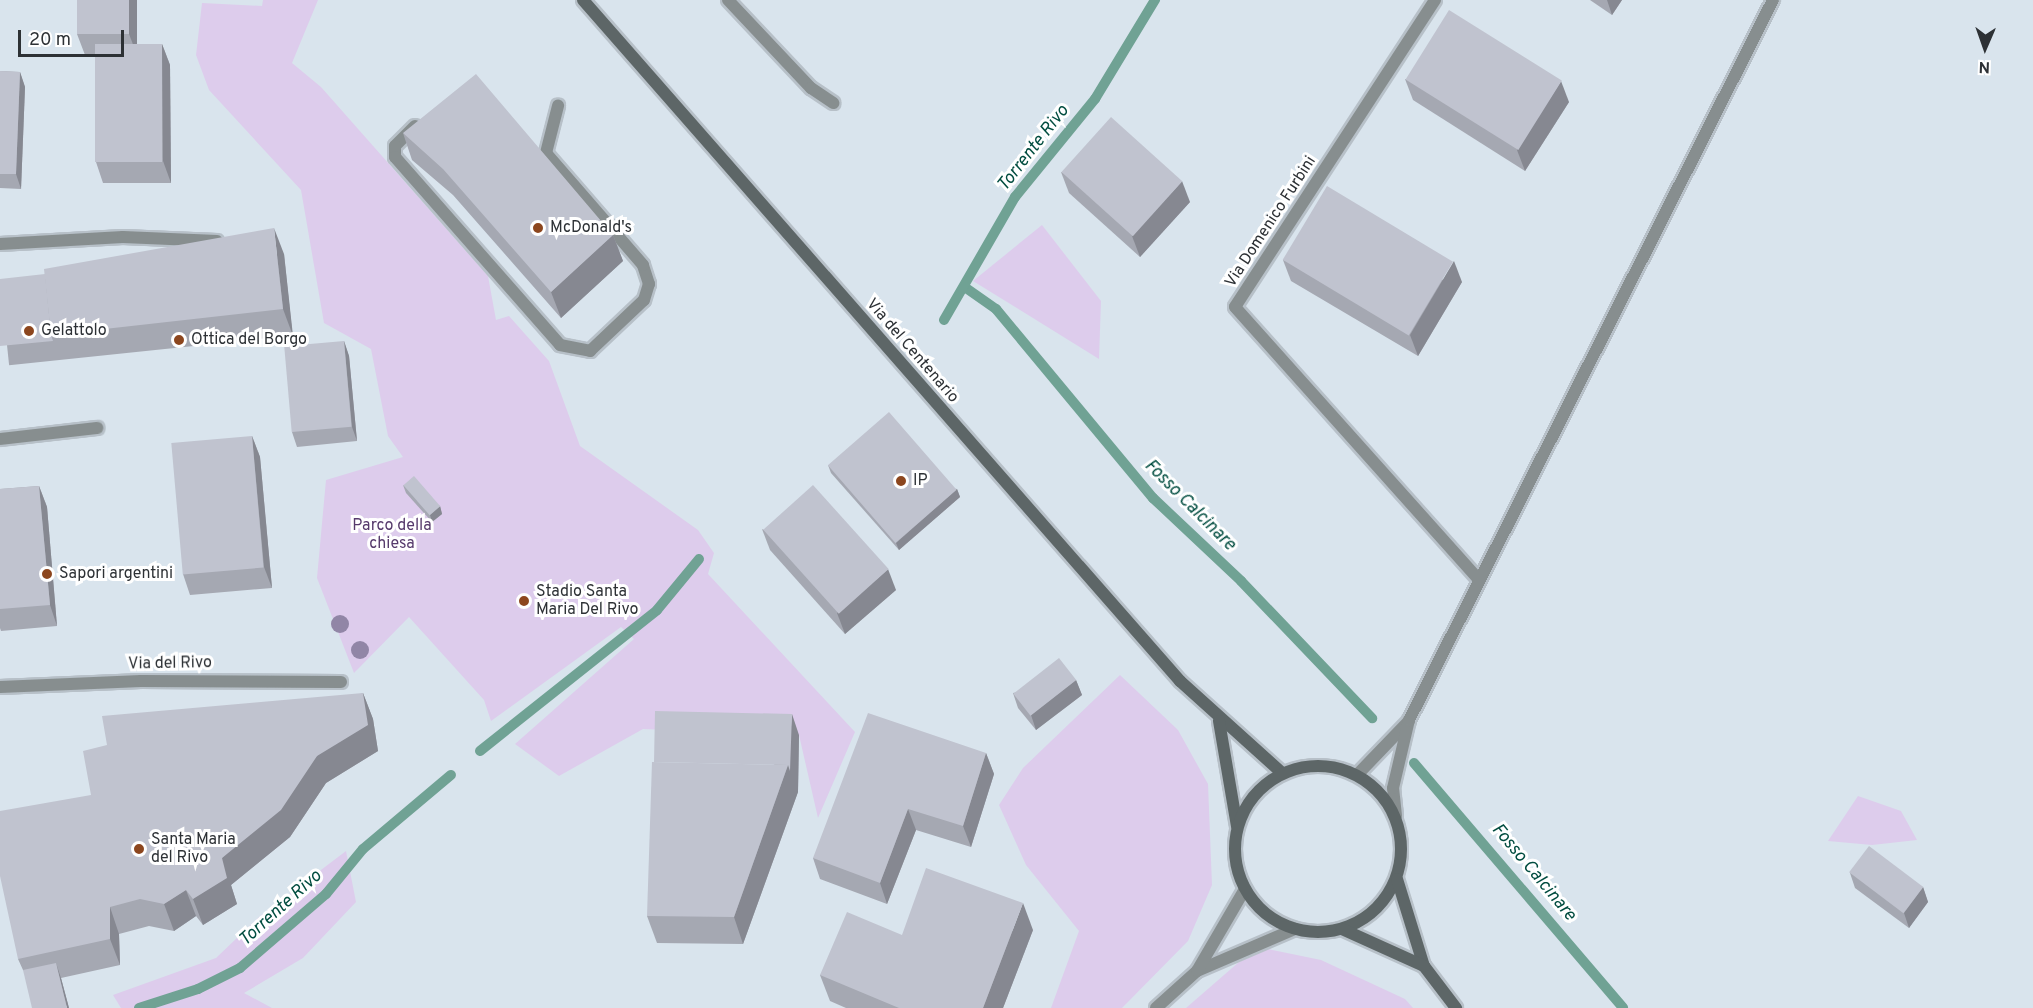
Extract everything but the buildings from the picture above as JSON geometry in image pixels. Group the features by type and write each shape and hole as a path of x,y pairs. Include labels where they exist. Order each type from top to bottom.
{"street":[{"name":"Via del Centenario","path":"583,0 1219,721 1282,773"},
{"path":"728,0 812,88 833,103"},
{"name":"Via Domenico Furbini","path":"1435,0 1235,307 1478,579"},
{"path":"1342,929 1375,910 1397,879 1402,858 1393,788 1409,720 1478,579 1773,0"},
{"path":"418,123 395,146 395,158 560,345 590,351 644,300 649,284 643,265 546,153 558,106"},
{"path":"0,244 123,237 235,242"},
{"path":"0,439 97,428"},
{"name":"Via del Rivo","path":"0,687 187,680 341,682"},
{"path":"1357,775 1409,720"},
{"path":"1219,721 1237,828 1237,870 1245,889 1266,914 1294,929"},
{"path":"1237,828 1262,787 1282,773 1320,765 1357,775 1386,799 1396,816"},
{"path":"1397,879 1424,966 1456,1008"},
{"path":"1156,1008 1197,971 1245,889"},
{"path":"1197,971 1294,929 1342,929 1424,966"},
{"path":"1448,998 1465,1008"}],"green space":[{"name":"Parco della chiesa","path":"263,0 318,0 292,63 321,87 488,276 496,320 509,316 549,361 580,446 698,530 714,553 708,574 855,732 818,818 799,735 643,729 559,776 515,744 634,639 621,627 491,721 484,700 409,617 354,673 317,578 326,480 403,457 388,436 371,349 324,323 301,190 209,90 196,55 202,3 262,6"},
{"path":"1042,225 1101,301 1099,359 973,281"},
{"path":"1120,675 1178,730 1208,784 1212,885 1188,941 1122,1008 1051,1008 1079,931 1026,865 999,805 1023,768"},
{"path":"1858,796 1901,811 1917,840 1872,845 1828,841"},
{"path":"346,851 356,902 303,958 244,993 272,1008 121,1008 113,995 216,958 259,917"},
{"path":"1268,949 1321,960 1405,999 1413,1008 1186,1008 1239,962"}],"waterway":[{"name":"Torrente Rivo","path":"944,320 1015,197 1095,99 1155,0"},
{"name":"Fosso Calcinare","path":"966,288 996,309 1153,498 1241,581 1372,718"},
{"name":"Torrente Rivo","path":"480,751 657,610 699,559"},
{"name":"Fosso Calcinare","path":"1414,763 1623,1008"},
{"name":"Torrente Rivo","path":"139,1008 198,989 240,968 326,894 363,849 451,775"}],"place":[{"name":"McDonald's","path":"538,228"},
{"name":"Gelattolo","path":"29,331"},
{"name":"Ottica del Borgo","path":"179,340"},
{"name":"IP","path":"901,481"},
{"name":"Sapori argentini","path":"47,574"},
{"name":"Stadio Santa Maria Del Rivo","path":"524,601"},
{"name":"Santa Maria del Rivo","path":"139,849"}]}
